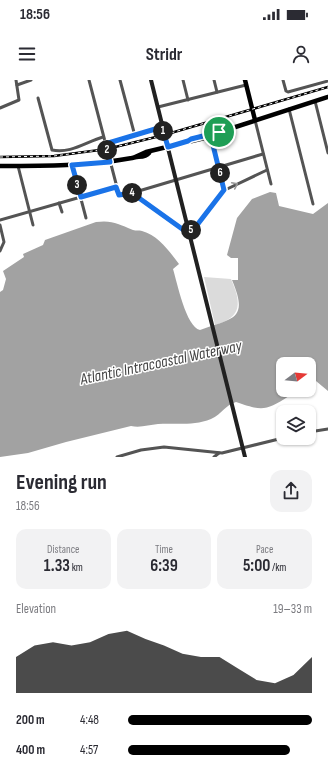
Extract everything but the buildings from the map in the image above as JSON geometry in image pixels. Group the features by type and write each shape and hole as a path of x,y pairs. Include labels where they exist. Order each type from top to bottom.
{"main road":[{"path":"152,80 162,127 245,457"},
{"path":"245,82 255,120"},
{"path":"0,166 72,165 110,162 135,157 137,155 149,153 191,139 219,132 328,97"},
{"path":"188,141 192,142 211,137 217,135 219,132"}],"street":[{"path":"0,108 19,100 16,80"},
{"path":"17,85 31,80"},
{"path":"89,80 119,195 132,193 263,154"},
{"path":"120,80 135,136"},
{"path":"183,80 188,100"},
{"path":"214,80 217,92"},
{"path":"283,80 287,91 328,81"},
{"path":"158,107 217,92 245,82"},
{"path":"38,98 52,150 74,149 84,143 103,138"},
{"path":"315,101 328,153"},
{"path":"289,109 313,204"},
{"path":"255,120 271,184"},
{"path":"105,144 162,127"},
{"path":"211,137 224,190"},
{"path":"72,165 86,218"},
{"path":"18,166 33,225"},
{"path":"132,193 185,231 189,231 194,229 224,190 267,170"},
{"path":"0,220 116,187"},
{"path":"59,203 62,212"},
{"path":"0,225 4,242 0,251"},
{"path":"316,431 328,429"},
{"path":"117,457 141,450 164,447 219,453 276,440"},
{"path":"214,457 219,453"}],"shaded area":[{"path":"204,277 231,279 237,295 238,302 235,313 231,318 215,325"}],"water":[{"name":"Atlantic Intracoastal Waterway","path":"270,192 276,193 279,206 313,214 328,203 328,391 316,381 316,357 276,357 276,397 287,397 275,405 258,408 236,402 229,405 215,417 198,423 158,424 138,427 131,426 28,453 0,457 0,292 3,290 6,279 3,271 24,257 23,254 43,245 45,240 96,222 111,222 119,224 154,236 179,264 173,269 186,313 190,321 200,330 221,323 235,316 238,310 239,303 237,293 232,280 238,280 238,258 231,258 227,255 237,218 252,199"}],"railway":[{"path":"0,157 54,156 107,149 164,135 328,87"}],"route":[{"path":"162,127 168,147 219,132 217,135 211,137 224,190 194,229 185,231 132,193 122,196 119,195 116,187 81,197 72,165 110,162 105,144 162,127"}]}
